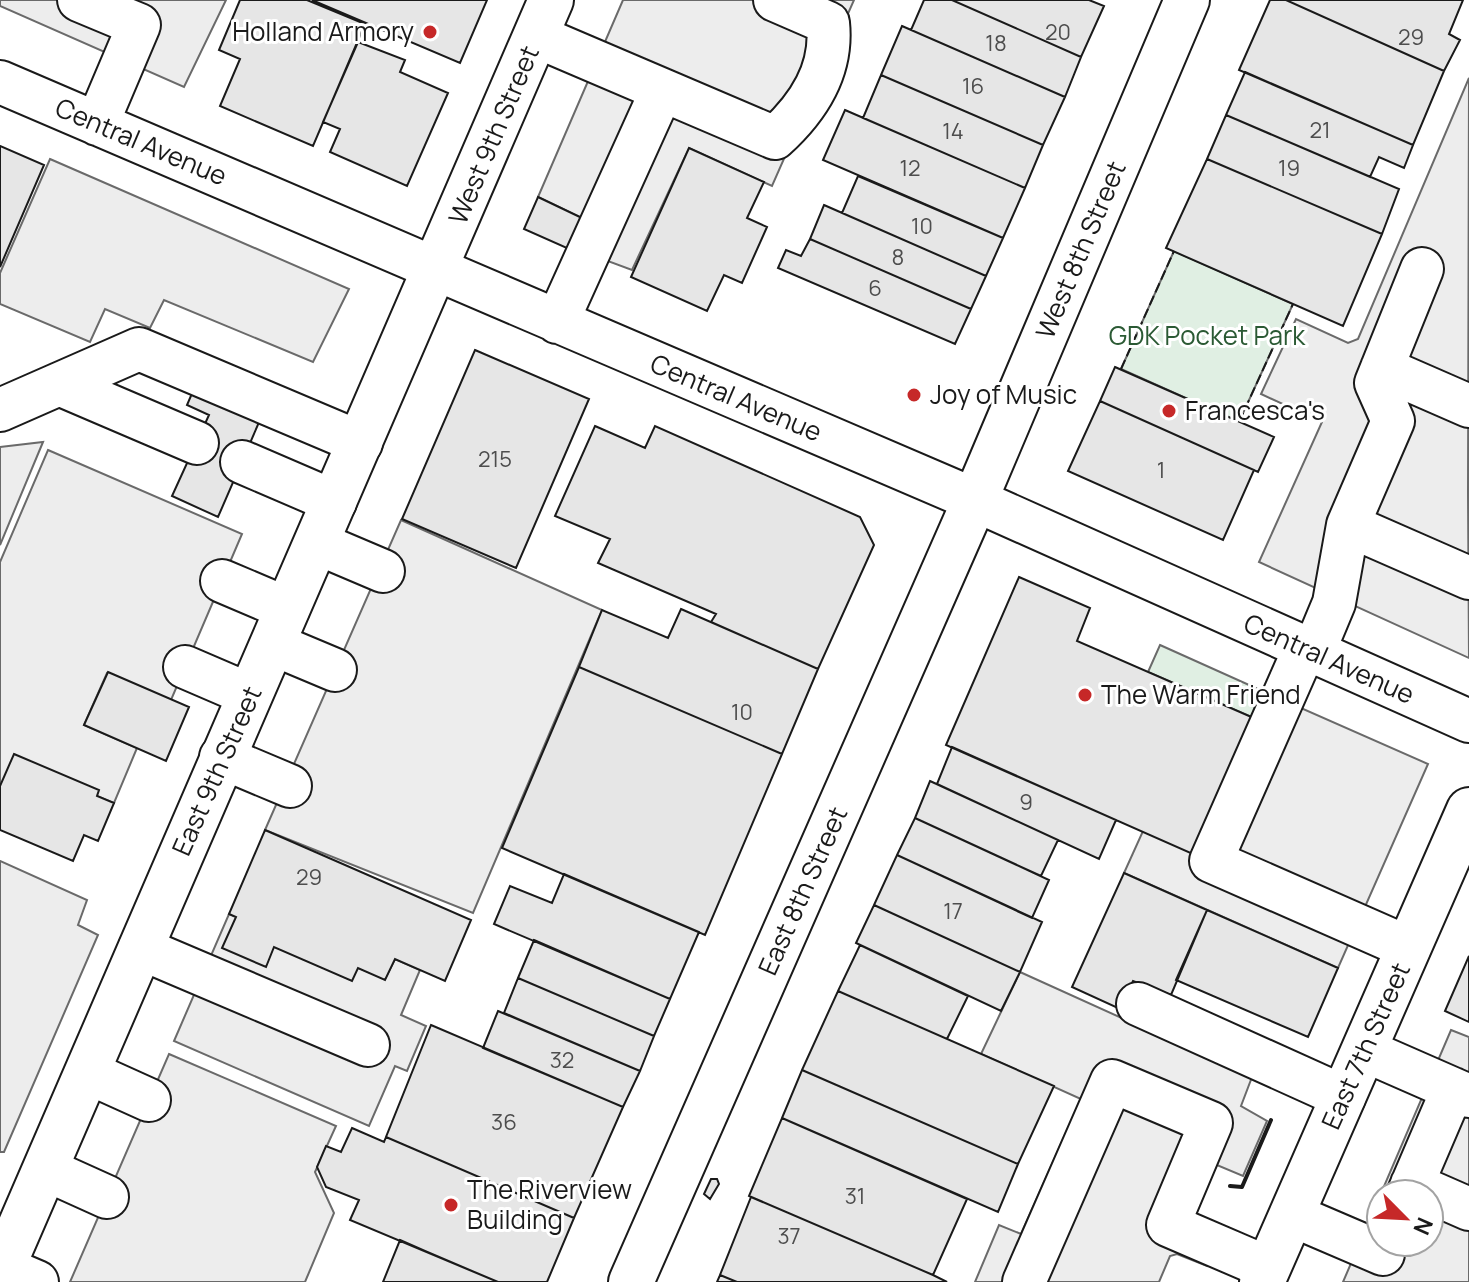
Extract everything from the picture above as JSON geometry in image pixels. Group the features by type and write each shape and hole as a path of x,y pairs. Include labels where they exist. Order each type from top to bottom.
{"main road":[{"name":"West 8th Street","path":"975,500 1187,0"},
{"name":"West 9th Street","path":"436,270 544,18"},
{"name":"East 9th Street","path":"13,1274 45,1169 221,757 436,270"},
{"name":"East 8th Street","path":"631,1282 975,500"},
{"name":"East 7th Street","path":"1265,1275 1469,810"}],"street":[{"path":"79,0 144,13 97,124"},
{"path":"544,18 662,90 775,138 795,120 814,94 830,40 828,23 775,0"},
{"name":"Central Avenue","path":"0,82 975,500 1469,721"},
{"path":"557,322 662,90"},
{"path":"1409,948 1211,861 1309,649 1334,603 1348,525 1393,421 1376,383 1422,269"},
{"path":"0,410 139,349 361,443"},
{"path":"1382,368 1469,406"},
{"path":"59,384 197,443"},
{"path":"242,462 335,502"},
{"path":"1348,525 1469,578"},
{"path":"317,543 383,571"},
{"path":"222,581 335,670"},
{"path":"185,667 250,695"},
{"path":"221,757 290,786"},
{"path":"140,948 368,1045"},
{"path":"1138,1004 1344,1097"},
{"path":"1364,1050 1461,1092 1416,1178"},
{"path":"87,1072 149,1100"},
{"path":"1024,1282 1112,1081 1211,1123 1168,1225 1265,1275"},
{"path":"45,1169 107,1197"},
{"path":"1445,1201 1469,1209"},
{"path":"1292,1215 1380,1259"}],"green space":[{"name":"GDK Pocket Park","path":"1174,251 1293,304 1239,422 1121,369"},
{"path":"1160,645 1267,693 1256,719 1148,672"}],"shaded area":[{"path":"0,0 226,0 184,87 0,6"},
{"path":"623,0 854,0 772,186 689,148 632,270 608,261 602,264 582,218 538,197"},
{"path":"1469,78 1469,658 1259,562 1322,422 1261,394 1296,319 1348,343 1358,339"},
{"path":"50,159 349,289 313,362 164,300 150,328 105,309 90,342 0,304 0,273"},
{"path":"43,442 0,545 0,447"},
{"path":"48,450 242,534 171,700 107,673 84,725 137,748 114,803 97,796 0,786 0,562"},
{"path":"401,520 602,610 473,913 265,830"},
{"path":"1267,693 1428,764 1338,968 1124,873 1143,831 1195,854"},
{"path":"0,861 87,900 78,925 98,935 4,1152 0,1152"},
{"path":"229,914 385,979 395,959 420,970 401,1015 426,1026 407,1071 395,1066 369,1126 174,1041"},
{"path":"1020,972 1252,1077 1241,1106 1267,1121 1243,1176 1217,1165 1210,1166 1191,1210 1195,1216 1223,1228 1207,1266 1177,1254 1170,1256 1159,1282 975,1282 999,1225 1021,1234 1081,1099 981,1054"},
{"path":"1451,1030 1469,1037 1469,1282 1343,1282 1365,1231 1365,1258 1445,1258 1445,1178 1388,1178"},
{"path":"169,1054 336,1126 315,1172 334,1213 305,1282 70,1282"}],"building":[{"path":"240,0 307,0 365,24 313,146 220,106 240,59 219,50"},
{"name":"Holland Armory","path":"312,0 487,0 460,63"},
{"path":"924,0 952,0 1081,57 1065,97 911,30"},
{"path":"952,0 1089,0 1104,6 1081,57"},
{"path":"1270,0 1286,0 1444,71 1413,145 1239,70"},
{"path":"1286,0 1463,0 1449,34 1460,40 1444,71"},
{"path":"902,26 1065,97 1043,145 881,75"},
{"path":"358,42 405,60 400,72 448,93 407,186 330,152 340,129 323,122"},
{"path":"1245,72 1413,145 1404,168 1379,157 1370,177 1226,115"},
{"path":"881,75 1043,145 1025,188 863,118"},
{"path":"845,110 1025,188 1003,238 823,160"},
{"path":"1226,115 1399,189 1382,234 1207,159"},
{"path":"0,146 44,165 0,267"},
{"path":"689,148 764,182 747,218 767,227 742,283 724,275 707,311 631,277"},
{"path":"1207,159 1382,234 1343,326 1166,248"},
{"path":"858,176 1003,238 986,276 842,213"},
{"path":"538,197 582,218 569,249 524,229"},
{"path":"824,205 986,276 971,309 810,239"},
{"path":"810,239 971,309 955,344 778,268 786,250 801,256"},
{"path":"475,350 589,399 516,568 402,519"},
{"name":"Francesca's","path":"1115,367 1274,437 1258,472 1100,401"},
{"path":"196,384 263,413 218,517 172,496 209,415 187,405"},
{"path":"1100,401 1254,470 1223,540 1068,471"},
{"path":"595,426 645,448 655,426 860,517 874,545 818,669 711,622 716,614 598,563 610,539 555,516"},
{"name":"The Warm Friend","path":"1019,577 1090,608 1077,641 1256,719 1195,855 946,745"},
{"path":"681,609 818,669 782,754 579,667 602,610 668,638"},
{"path":"579,667 782,754 705,935 502,848"},
{"path":"108,672 189,707 166,761 84,725"},
{"path":"952,747 1116,820 1099,859 937,784"},
{"path":"14,754 99,790 97,796 114,803 98,841 84,835 73,861 0,830 0,786"},
{"path":"930,781 1058,840 1041,876 915,818"},
{"path":"915,818 1049,880 1032,918 897,855"},
{"path":"265,830 471,920 445,981 395,959 385,980 358,968 352,981 274,947 266,967 222,948 236,917 229,914"},
{"path":"897,855 1042,922 1020,972 874,905"},
{"path":"1124,873 1207,910 1171,995 1133,981 1120,1009 1072,987"},
{"path":"564,874 699,932 670,999 494,924 510,886 552,903"},
{"path":"874,905 1020,972 1001,1011 856,943"},
{"path":"1207,910 1338,968 1308,1037 1176,980"},
{"path":"534,940 670,999 654,1036 518,978"},
{"path":"860,945 968,996 947,1039 838,991"},
{"path":"1469,956 1469,1022 1445,1011"},
{"path":"518,978 654,1036 640,1071 504,1013"},
{"path":"838,991 1054,1086 1018,1164 802,1070"},
{"path":"498,1011 640,1071 623,1107 483,1048"},
{"path":"431,1025 623,1107 574,1218 386,1137"},
{"path":"802,1070 1018,1164 998,1212 782,1118"},
{"path":"782,1118 967,1199 933,1275 749,1196"},
{"name":"The Riverview Building","path":"352,1128 384,1142 386,1137 574,1218 547,1282 498,1282 350,1220 359,1200 326,1187 317,1167 326,1146 341,1152"},
{"path":"711,1179 717,1179 719,1184 710,1199 704,1194"},
{"path":"751,1197 947,1282 737,1282 720,1275"},
{"path":"400,1240 425,1251 498,1282 383,1282"},
{"path":"720,1275 737,1282 717,1282"}],"fence":[{"path":"1121,369 1174,251"},
{"path":"1239,422 1293,304"}],"wall":[{"path":"1230,1186 1242,1187 1271,1120"}],"place":[{"name":"Holland Armory","path":"430,32"},
{"name":"Joy of Music","path":"914,395"},
{"name":"Francesca's","path":"1169,411"},
{"name":"The Warm Friend","path":"1085,695"},
{"name":"The Riverview Building","path":"451,1205"}]}
